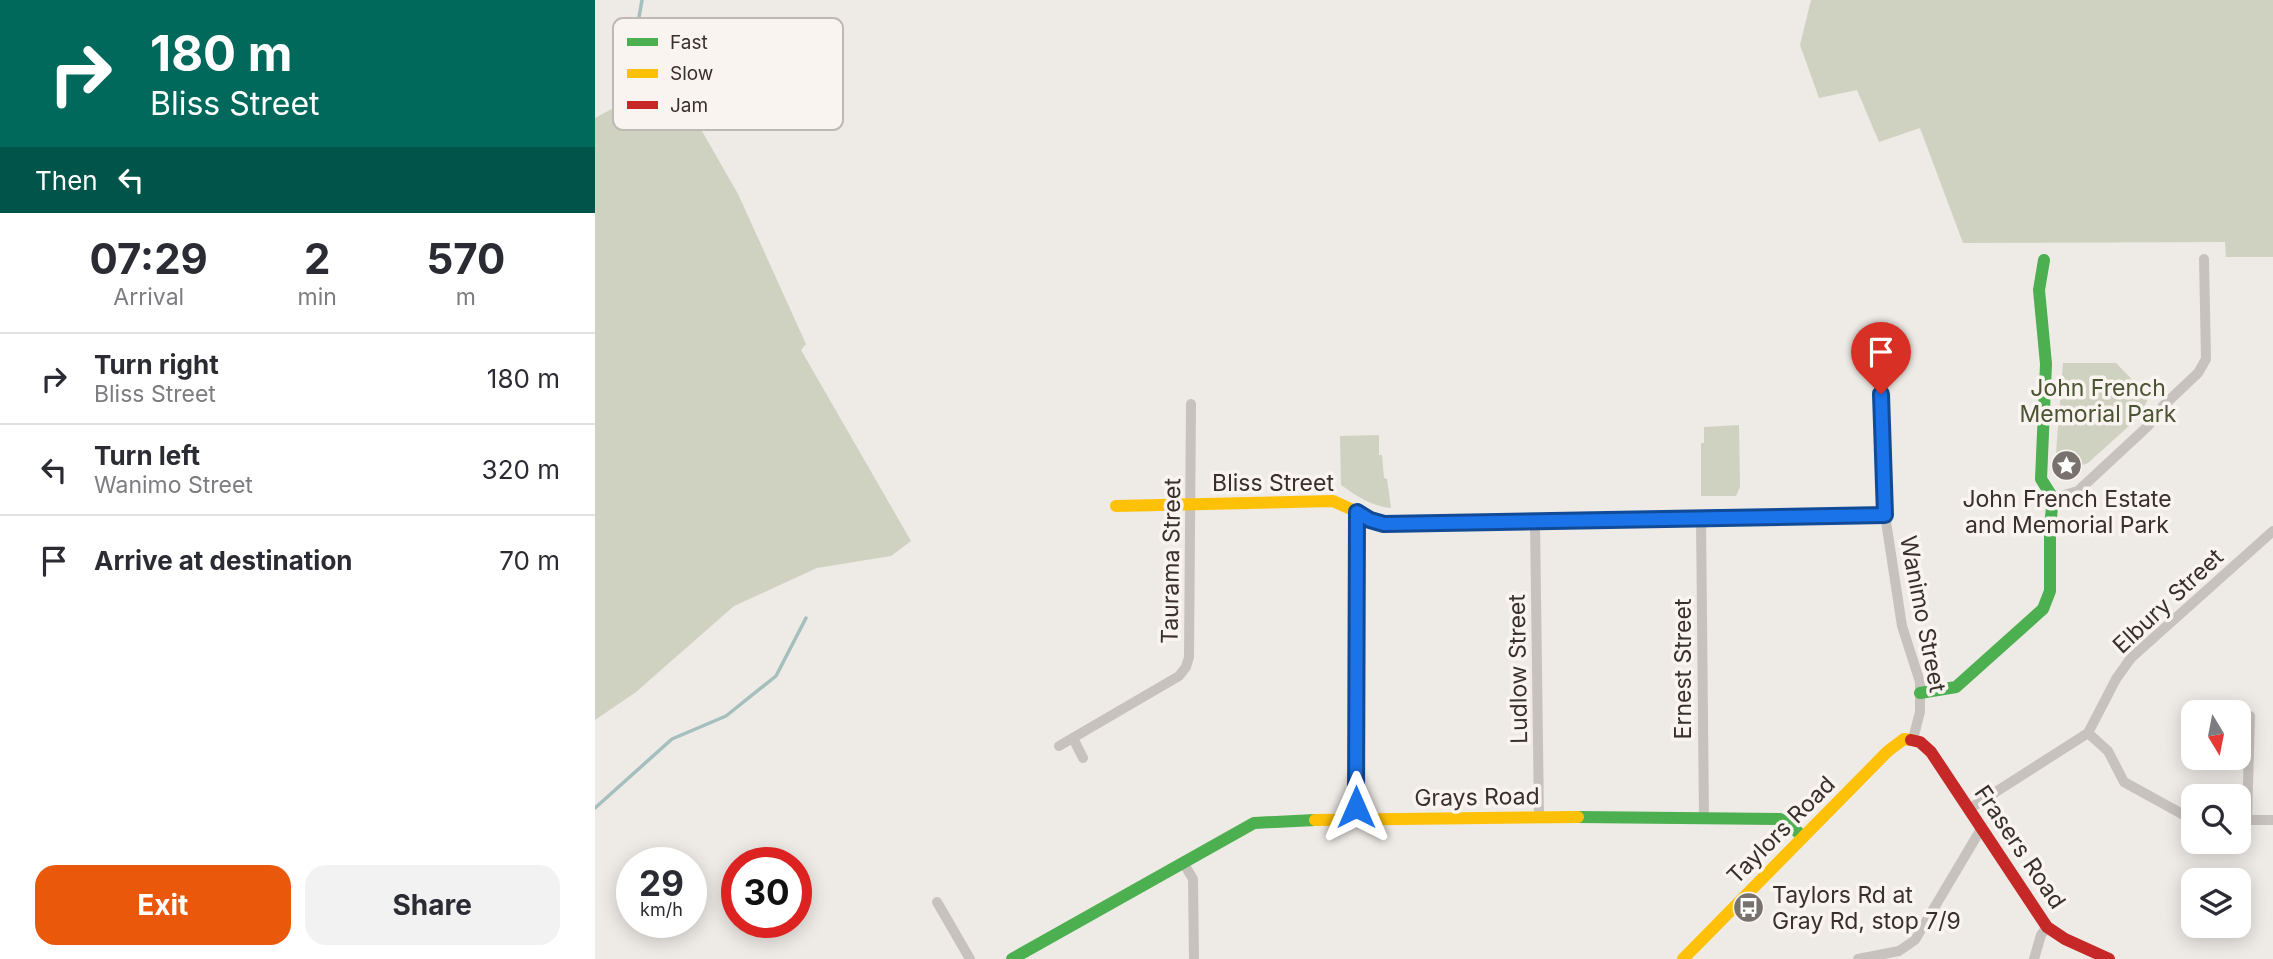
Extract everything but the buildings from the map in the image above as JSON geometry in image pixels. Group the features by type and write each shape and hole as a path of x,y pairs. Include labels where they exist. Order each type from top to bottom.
{"street":[{"path":"2053,498 2078,491 2148,426 2163,406 2198,373 2206,359 2204,259"},
{"path":"1920,693 1956,687 2043,609 2050,591 2053,498 2041,479 2046,364 2039,290 2044,260"},
{"name":"Wanimo Street","path":"1879,328 1885,515 1902,626 1919,676 1920,712 1913,739"},
{"name":"Taurama Street","path":"1059,746 1179,676 1186,667 1189,657 1191,404"},
{"name":"Bliss Street","path":"1116,506 1333,501 1346,505 1370,520 1384,524 1885,515"},
{"path":"1356,820 1357,512"},
{"name":"Ernest Street","path":"1701,518 1704,819"},
{"name":"Ludlow Street","path":"1535,521 1539,817"},
{"name":"Elbury Street","path":"2088,733 2116,679 2131,658 2273,531"},
{"path":"1969,809 2088,733 2108,751 2124,782 2181,813"},
{"path":"1073,738 1083,758"},
{"name":"Taylors Road","path":"1683,959 1888,751 1905,739 1913,739"},
{"name":"Frasers Road","path":"1913,739 1931,751 2047,927 2065,939 2109,959"},
{"name":"Grays Road","path":"1012,959 1254,823 1539,817 1780,819 1803,837"},
{"path":"2251,820 2273,820"},
{"path":"1859,959 1899,951 1915,940 1981,829"},
{"path":"1184,864 1193,879 1194,959"},
{"path":"937,902 970,959"},
{"path":"2034,959 2041,935 2047,927"}],"green space":[{"path":"1811,0 2273,0 2273,257 2226,257 2225,242 1963,243 1920,128 1879,142 1857,90 1819,98 1800,45"},
{"path":"613,108 613,130 701,130 738,194 806,344 801,350 911,541 891,556 817,568 734,606 636,692 595,720 595,213 595,118"},
{"name":"John French Memorial Park","path":"2063,363 2116,363 2149,397 2139,417 2088,463 2080,466 2063,467 2056,453"},
{"path":"1739,425 1740,487 1736,496 1701,496 1701,443 1704,443 1704,427"},
{"path":"1379,435 1379,455 1382,455 1391,508 1365,500 1341,485 1340,436"}],"waterway":[{"path":"639,18 642,0"},
{"path":"595,808 672,739 726,716 776,676 806,618"}],"traffic: fast":[{"path":"1920,693 1956,687 2043,609 2050,591 2053,498 2041,479 2046,364 2039,290 2044,260"},
{"path":"1578,817 1780,819 1803,837"},
{"path":"1012,959 1254,823 1315,820"}],"traffic: slow":[{"path":"1116,506 1333,501 1384,524 1557,521"},
{"path":"1683,959 1888,751 1904,739 1911,740"},
{"path":"1315,820 1578,817"}],"traffic: jam":[{"path":"1557,521 1885,515"},
{"path":"1911,740 1920,742 1931,752 2047,927 2065,939 2109,959"}],"place":[{"name":"John French Estate and Memorial Park","path":"2067,465"},
{"name":"Taylors Rd at Gray Rd, stop 7/9","path":"1749,908"}],"route":[{"path":"1356,807 1357,512 1384,524 1885,515 1881,394"}]}
